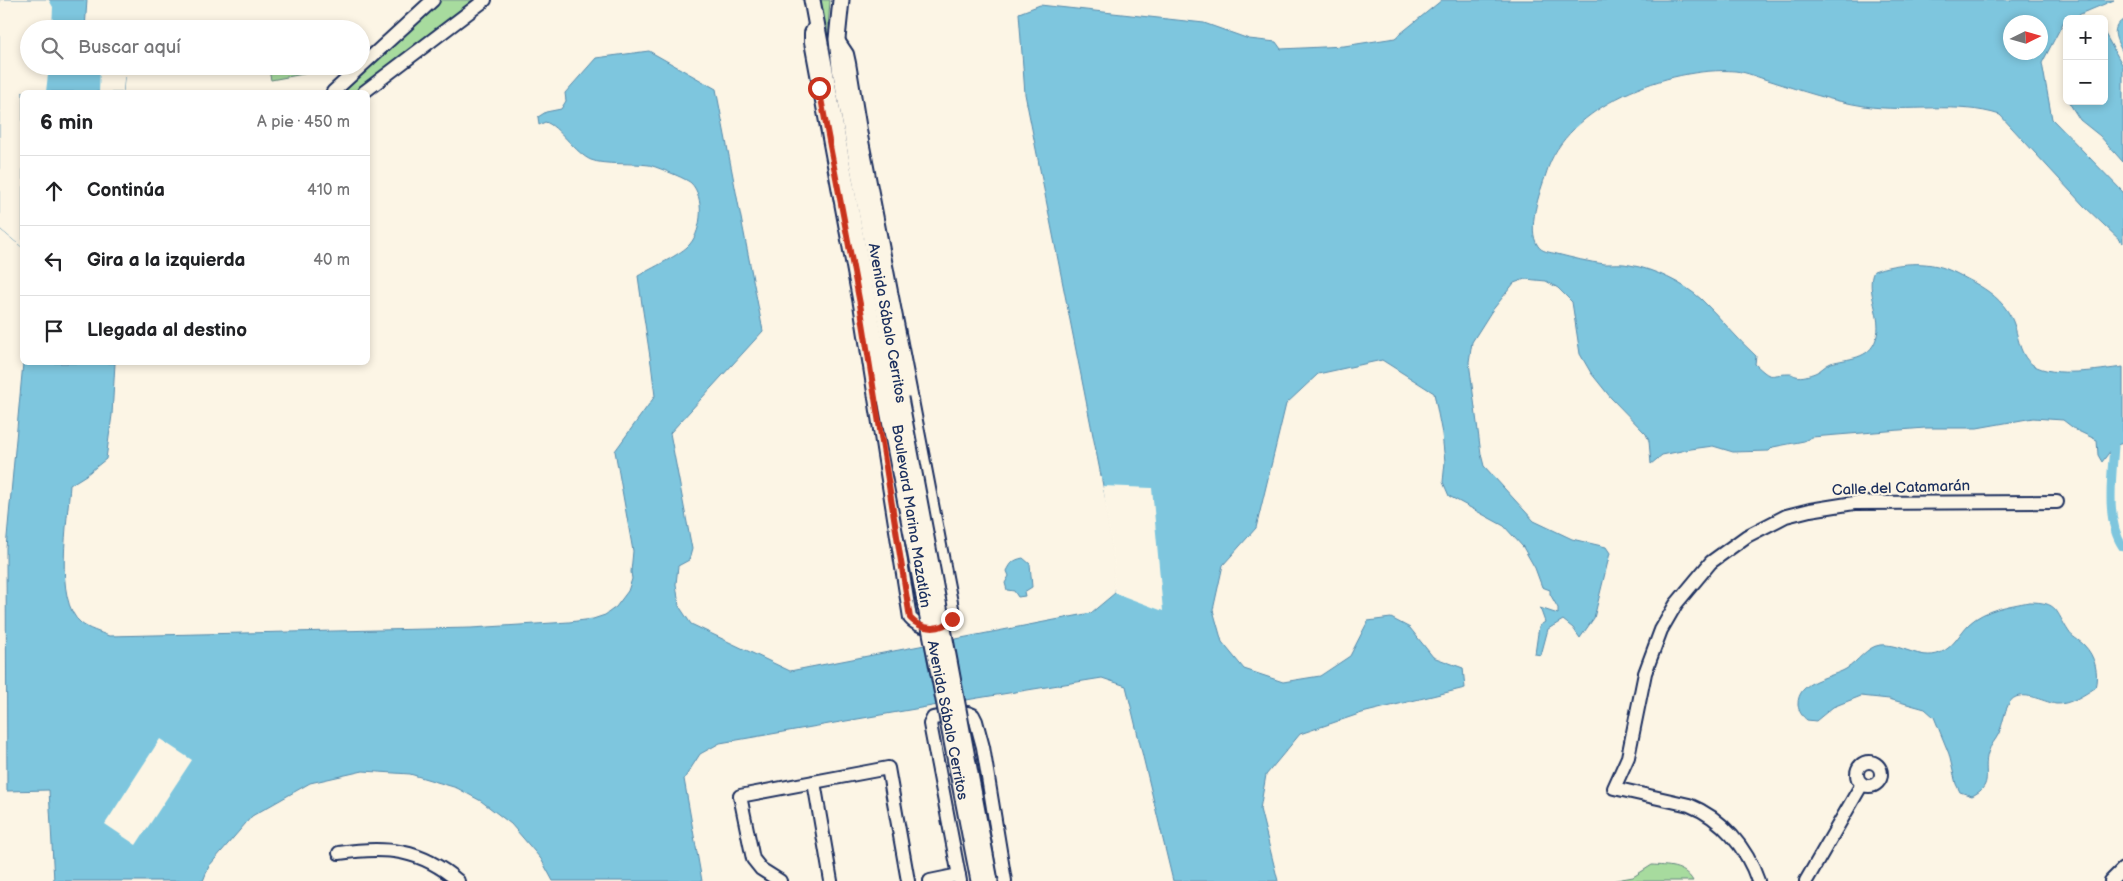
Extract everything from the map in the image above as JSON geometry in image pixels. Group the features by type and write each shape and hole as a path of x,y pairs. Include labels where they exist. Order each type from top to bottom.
{"main road":[{"name":"Avenida Sábalo Cerritos","path":"841,0 837,38 842,77 884,281 893,399 979,881"},
{"name":"Avenida Sábalo Cerritos","path":"811,2 860,288 893,399 990,881"}],"street":[{"path":"370,58 433,0"},
{"path":"367,90 485,0"},
{"path":"335,90 351,75"},
{"name":"Boulevard Marina Mazatlán","path":"860,288 910,618 923,627 944,626 952,619 953,613 884,281"},
{"name":"Calle del Catamarán","path":"1758,881 1752,863 1733,836 1701,810 1614,788 1628,757 1645,673 1661,630 1676,604 1711,562 1747,536 1786,516 1854,503 2056,502"},
{"path":"930,881 960,878 930,724 933,718 968,713 973,715 976,720 983,747 1005,881"},
{"path":"780,881 756,865 740,796 888,768 908,881"},
{"path":"814,782 831,881"},
{"path":"1806,881 1862,784"},
{"path":"339,853 367,849 401,851 432,862 458,881"},
{"path":"2112,881 2123,868"}],"green space":[{"path":"439,0 480,0 360,90 339,90 356,75 370,75 370,62"},
{"path":"815,0 830,0 827,42"},
{"path":"270,75 298,75 271,80"},
{"path":"1652,865 1675,867 1685,872 1693,881 1611,881 1633,877"}],"water":[{"path":"0,0 87,0 86,20 20,20 20,75 124,75 123,90 20,90 20,245 0,229"},
{"path":"1442,0 2114,0 2078,15 2063,15 2063,23 2048,52 2048,15 2003,15 2003,60 2044,60 2042,63 2052,119 2123,192 2123,243 2084,206 2000,115 1967,109 1881,108 1864,106 1829,99 1735,71 1709,71 1681,75 1652,83 1623,95 1597,110 1574,129 1557,150 1546,174 1535,210 1533,230 1538,246 1544,251 1593,262 1639,267 1677,282 1701,299 1715,313 1756,356 1755,364 1768,375 1792,374 1798,377 1806,376 1817,372 1831,363 1863,355 1873,346 1878,331 1871,287 1874,271 1892,266 1912,264 1941,267 1979,285 1999,301 2014,323 2024,355 2033,365 2042,369 2064,372 2123,367 2123,443 2114,446 2102,462 2098,455 2097,440 2076,430 2063,420 2033,418 1977,428 1925,428 1812,437 1804,441 1773,447 1769,451 1733,452 1713,446 1662,455 1651,464 1649,441 1646,434 1611,398 1591,373 1580,354 1572,302 1558,288 1546,281 1525,279 1514,283 1491,312 1472,342 1469,362 1481,454 1484,466 1534,521 1572,539 1606,547 1610,553 1594,618 1580,638 1573,628 1563,620 1548,629 1541,655 1535,654 1539,626 1545,622 1540,608 1558,614 1558,608 1550,594 1550,590 1542,587 1535,568 1523,547 1504,526 1449,496 1443,482 1445,462 1434,393 1382,360 1318,374 1286,404 1256,528 1223,565 1213,610 1222,642 1244,669 1283,682 1320,676 1350,656 1368,621 1391,618 1410,628 1433,657 1463,668 1465,688 1362,713 1300,734 1266,775 1260,809 1278,881 1173,881 1126,686 1102,678 720,743 700,754 684,779 702,881 553,881 541,859 511,824 481,801 457,788 410,774 363,771 310,783 252,816 209,866 203,881 54,881 49,790 7,791 6,548 23,365 115,365 112,415 106,459 70,485 65,537 64,558 67,597 72,612 81,623 91,629 109,636 471,628 569,622 593,619 605,615 616,607 628,591 632,579 633,551 615,451 655,396 638,276 673,257 690,244 697,231 700,205 695,189 688,181 649,165 603,163 591,160 579,152 556,128 545,122 539,125 538,117 546,112 561,109 566,101 565,93 596,58 649,51 716,89 763,331 670,433 692,549 689,560 678,566 676,584 679,606 691,624 790,671 1091,613 1115,593 1116,565 1109,516 1025,94 1019,13 1040,5 1204,23 1249,39 1276,42 1281,49 1344,46 1395,38"},
{"path":"2123,20 2123,53 2115,31 2116,27"},
{"path":"2108,39 2123,66 2123,162 2100,136 2080,120 2071,105 2108,105"},
{"path":"1023,558 1030,564 1032,587 1024,592 1025,596 1018,597 1014,591 1007,590 1005,583 1009,576 1007,571 1011,564"},
{"path":"2029,602 2039,602 2055,609 2070,634 2088,649 2095,665 2097,676 2095,688 2076,699 2061,704 2025,696 2013,698 2007,707 1999,733 1989,750 1986,783 1979,792 1972,796 1960,792 1956,784 1949,754 1934,717 1925,709 1889,699 1861,696 1833,707 1816,721 1807,720 1800,712 1798,705 1799,697 1803,690 1816,681 1846,669 1875,646 1888,645 1925,655 1940,653 1953,644 1975,619 1998,609"}],"pier":[{"path":"0,0 49,0 53,7 52,20 20,20 20,75 48,75 46,90 20,90 20,245 0,229"},
{"path":"100,75 124,75 123,90 99,90"},
{"path":"1103,486 1152,488 1163,611 1115,593 1113,583 1114,565"},
{"path":"160,739 192,760 136,845 105,824"}],"waterway":[{"path":"2114,446 2111,484 2112,512 2117,536 2123,547"}],"route":[{"path":"819,88 860,304 910,618 916,624 927,628 946,625 952,619"}]}
